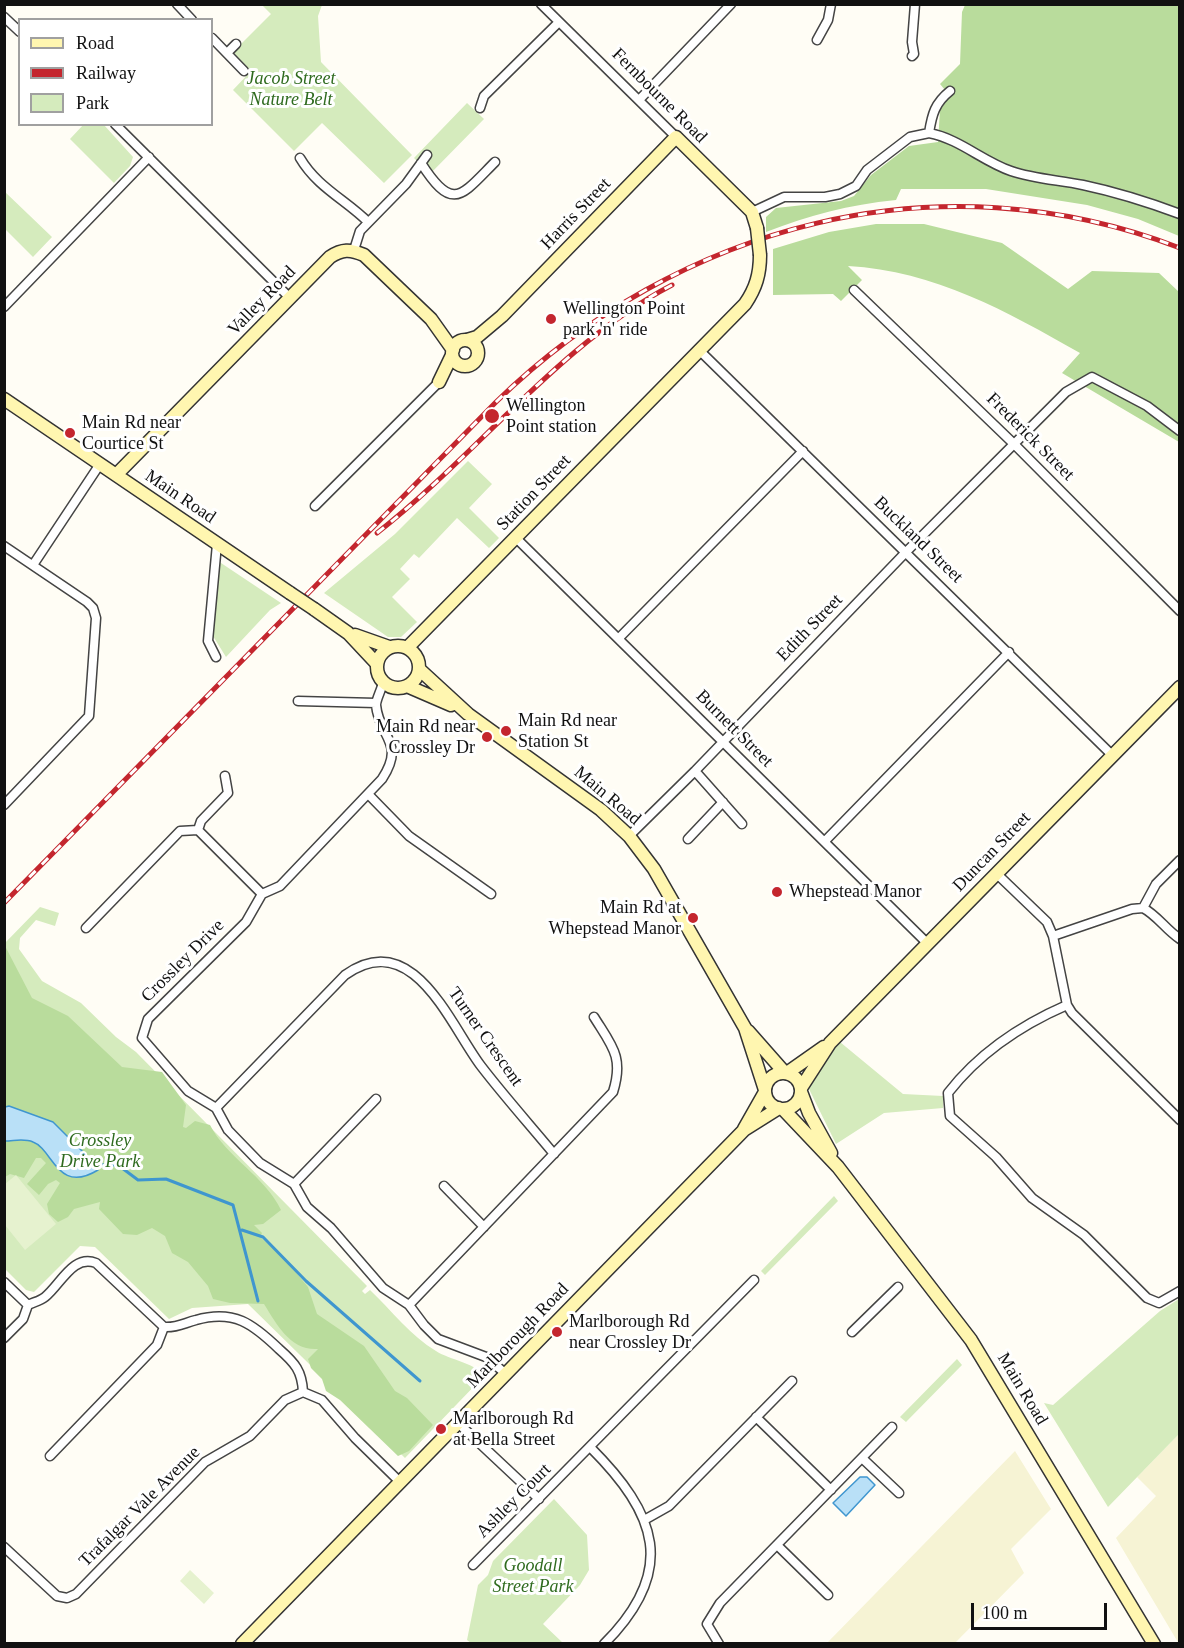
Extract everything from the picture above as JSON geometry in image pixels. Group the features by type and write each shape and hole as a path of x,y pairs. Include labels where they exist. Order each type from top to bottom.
{"street":[{"path":"177,4 190,18"},
{"name":"Fernbourne Road","path":"541,4 752,212"},
{"path":"639,100 731,4"},
{"path":"817,39 828,20 831,4"},
{"path":"912,57 914,54 912,42 915,4"},
{"path":"4,17 18,30"},
{"path":"480,108 484,96 559,22"},
{"path":"213,39 244,71"},
{"path":"227,53 236,44"},
{"path":"929,133 932,112 941,98 950,91"},
{"path":"117,126 290,298"},
{"path":"752,212 784,197 825,198 840,194 856,186 867,170 910,137 929,133 952,139 976,155 1014,172 1094,188 1140,200 1179,214"},
{"name":"Harris Street","path":"466,340 477,337 502,316 676,137"},
{"path":"427,155 406,184 360,231 354,250 364,255 430,319 453,352 457,362 464,365"},
{"path":"4,307 149,157"},
{"path":"300,158 305,168 338,200 354,208 368,222"},
{"path":"421,164 437,187 447,194 458,195 465,192 495,162"},
{"name":"Station Street","path":"407,648 745,304 754,291 760,270 757,228 752,212"},
{"name":"Valley Road","path":"116,475 330,257 341,250 354,250"},
{"name":"Frederick Street","path":"854,290 1015,445 1179,611"},
{"name":"Harris Street","path":"478,354 502,316"},
{"path":"315,506 439,382 464,365 473,363 478,354 475,344 430,319"},
{"path":"439,382 456,343 466,340"},
{"name":"Buckland Street","path":"699,350 907,551 1112,755"},
{"name":"Edith Street","path":"629,836 1066,392 1092,377 1101,379 1114,390 1147,406 1179,431"},
{"name":"Main Road","path":"4,399 348,633 377,664 377,671 383,682 394,687 407,686 429,693 468,714"},
{"path":"619,638 802,451"},
{"path":"33,565 100,464"},
{"name":"Burnett Street","path":"516,538 928,944"},
{"name":"Main Road","path":"216,657 208,641 217,544"},
{"path":"4,546 93,608 96,618 89,716 4,805"},
{"name":"Main Road","path":"348,633 389,647 407,648 416,657 419,669 468,714 602,810 629,836 654,869 745,1028 765,1091"},
{"path":"377,664 383,651 389,647"},
{"path":"825,841 1009,652"},
{"path":"407,686 419,669"},
{"path":"298,701 376,703 383,682"},
{"name":"Duncan Street","path":"786,1073 830,1043 1179,687"},
{"name":"Crossley Drive","path":"376,703 393,751 390,766 369,795 280,886 262,894 246,922 148,1019 142,1038 148,1048 166,1064 188,1091 216,1108 228,1131 260,1163 294,1184 307,1207 331,1228 383,1288 409,1305 424,1326 438,1339 486,1357 506,1374"},
{"path":"695,771 742,824"},
{"path":"198,830 201,821 228,792 225,776"},
{"path":"369,795 409,836 491,894"},
{"path":"688,840 723,802"},
{"path":"86,928 180,831 198,830 262,894"},
{"path":"1143,908 1156,884 1179,860"},
{"path":"997,874 1047,922 1053,936 1067,1005 1072,1013 1179,1120"},
{"path":"1053,936 1132,909 1143,908 1179,939"},
{"name":"Turner Crescent","path":"216,1108 345,975 358,966 375,961 397,965 423,982 439,998 480,1065 554,1154"},
{"path":"1067,1005 1030,1022 1002,1041 956,1082 948,1093 947,1108 958,1125 996,1157 1032,1198 1084,1235 1147,1298 1159,1303 1179,1291"},
{"path":"409,1305 613,1092 619,1073 616,1052 594,1017"},
{"name":"Main Road","path":"745,1028 786,1073"},
{"name":"Duncan Street","path":"801,1090 830,1043"},
{"path":"786,1073 798,1079 801,1090 795,1104 781,1108 770,1103 765,1091 770,1078 786,1073"},
{"name":"Main Road","path":"801,1090 809,1113 838,1167"},
{"name":"Marlborough Road","path":"744,1130 765,1091"},
{"path":"294,1184 376,1099"},
{"name":"Main Road","path":"781,1108 838,1167 971,1340 1154,1644"},
{"name":"Marlborough Road","path":"242,1644 744,1130 781,1108"},
{"path":"444,1186 484,1227"},
{"path":"4,1338 23,1319 28,1305 43,1299 79,1261 88,1260 96,1263 164,1327 175,1328 197,1319 232,1317 249,1322 296,1365 302,1375 303,1392 322,1400 355,1438 400,1482"},
{"name":"Ashley Court","path":"473,1565 754,1280"},
{"path":"4,1282 28,1305"},
{"path":"852,1332 898,1287"},
{"path":"50,1456 157,1345 164,1327"},
{"path":"646,1519 669,1506 792,1381"},
{"name":"Trafalgar Vale Avenue","path":"4,1547 57,1596 68,1598 76,1594 205,1462 250,1436 285,1400 303,1392"},
{"path":"756,1417 831,1490"},
{"path":"458,1424 539,1499"},
{"path":"719,1644 707,1624 720,1603 892,1427"},
{"path":"590,1447 616,1472 646,1519 651,1549 646,1588 634,1610 604,1644"},
{"path":"862,1458 899,1493"},
{"path":"777,1545 828,1595"}],"shaded area":[{"path":"1179,1434 1179,1644 1116,1538 1156,1496 1137,1477"},
{"path":"1015,1451 1051,1509 1011,1549 1024,1573 955,1643 827,1643"}],"green space":[{"name":"Jacob Street Nature Belt","path":"262,5 322,5 318,16 321,62 412,155 384,183 322,123 294,151 233,90 251,71 233,52 271,14"},
{"path":"965,5 1179,5 1179,236 1138,219 1087,205 986,189 901,189 896,200 830,212 766,232 766,217 776,208 841,201 854,196 871,175 909,146 938,142 940,110 950,96 940,84 960,64 962,12"},
{"path":"467,103 484,119 430,174 414,158"},
{"path":"82,126 105,126 133,157 130,166 114,183 70,139"},
{"path":"4,191 52,237 33,257 5,229"},
{"path":"876,224 924,224 1002,243 1068,289 1092,271 1159,273 1179,292 1179,442 1062,373 1080,353 997,308 940,285 880,269 848,266 862,280 841,301 833,294 773,295 773,249 829,232"},
{"path":"468,461 492,484 469,508 499,538 489,548 457,518 419,558 414,554 400,569 410,579 392,597 417,622 401,637 388,637 324,593 395,534"},
{"path":"218,561 281,603 270,610 226,657 213,636"},
{"name":"Crossley Drive Park","path":"40,907 59,913 55,926 36,920 20,938 19,949 42,981 81,1003 116,1037 136,1052 367,1286 362,1291 365,1294 370,1290 427,1345 481,1373 483,1377 405,1458 248,1304 192,1308 169,1319 95,1247 80,1246 34,1292 26,1290 5,1269 4,944"},
{"name":"Crossley Drive Park","path":"4,944 32,998 68,1016 122,1067 162,1072 186,1105 183,1127 186,1128 195,1121 210,1125 226,1147 274,1198 281,1210 263,1224 254,1225 262,1233 260,1237 285,1259 308,1287 317,1314 364,1346 395,1391 407,1398 433,1425 409,1451 398,1456 340,1400 326,1391 322,1379 311,1368 308,1359 318,1349 308,1349 292,1341 264,1304 230,1303 213,1299 208,1286 188,1262 172,1253 165,1236 152,1228 137,1235 123,1234 99,1209 100,1202 74,1209 68,1217 58,1222 49,1214 47,1204 60,1183 56,1180 48,1184 39,1195 27,1184 46,1163 41,1158 36,1158 24,1178 10,1174 5,1177"},
{"path":"840,1042 903,1094 943,1096 943,1108 884,1113 836,1144 809,1089 818,1066"},
{"path":"16,1175 56,1224 25,1250 5,1225 5,1184"},
{"path":"834,1196 838,1201 765,1275 761,1271"},
{"path":"1179,1299 1179,1434 1108,1507 1044,1403 1053,1405 1160,1311"},
{"path":"957,1359 962,1365 906,1422 900,1417"},
{"name":"Goodall Street Park","path":"554,1499 587,1535 589,1570 580,1585 543,1624 563,1643 471,1643 467,1640 478,1585 488,1575 493,1561"},
{"path":"190,1570 214,1593 204,1604 180,1581"}],"water":[{"path":"9,1106 53,1122 96,1165 98,1170 84,1176 73,1177 58,1168 40,1146 33,1142 5,1141 5,1107"},
{"path":"860,1477 867,1477 875,1485 846,1516 833,1503"}],"waterway":[{"path":"95,1165 118,1165 138,1180 166,1179 233,1205 258,1301"},
{"path":"242,1230 263,1237 306,1281 420,1381"}],"railway":[{"path":"4,903 496,402 568,340 646,290 729,251 816,223 905,209 997,208 1089,221 1180,248"},
{"path":"377,533 449,470 555,369 631,309 672,285"}],"place":[{"name":"Wellington Point park 'n' ride","path":"551,319"},
{"name":"Wellington Point station","path":"492,416"},
{"name":"Main Rd near Courtice St","path":"70,433"},
{"name":"Main Rd near Station St","path":"506,731"},
{"name":"Main Rd near Crossley Dr","path":"487,737"},
{"name":"Whepstead Manor","path":"777,892"},
{"name":"Main Rd at Whepstead Manor","path":"693,918"},
{"name":"Marlborough Rd near Crossley Dr","path":"557,1332"},
{"name":"Marlborough Rd at Bella Street","path":"441,1429"}]}
